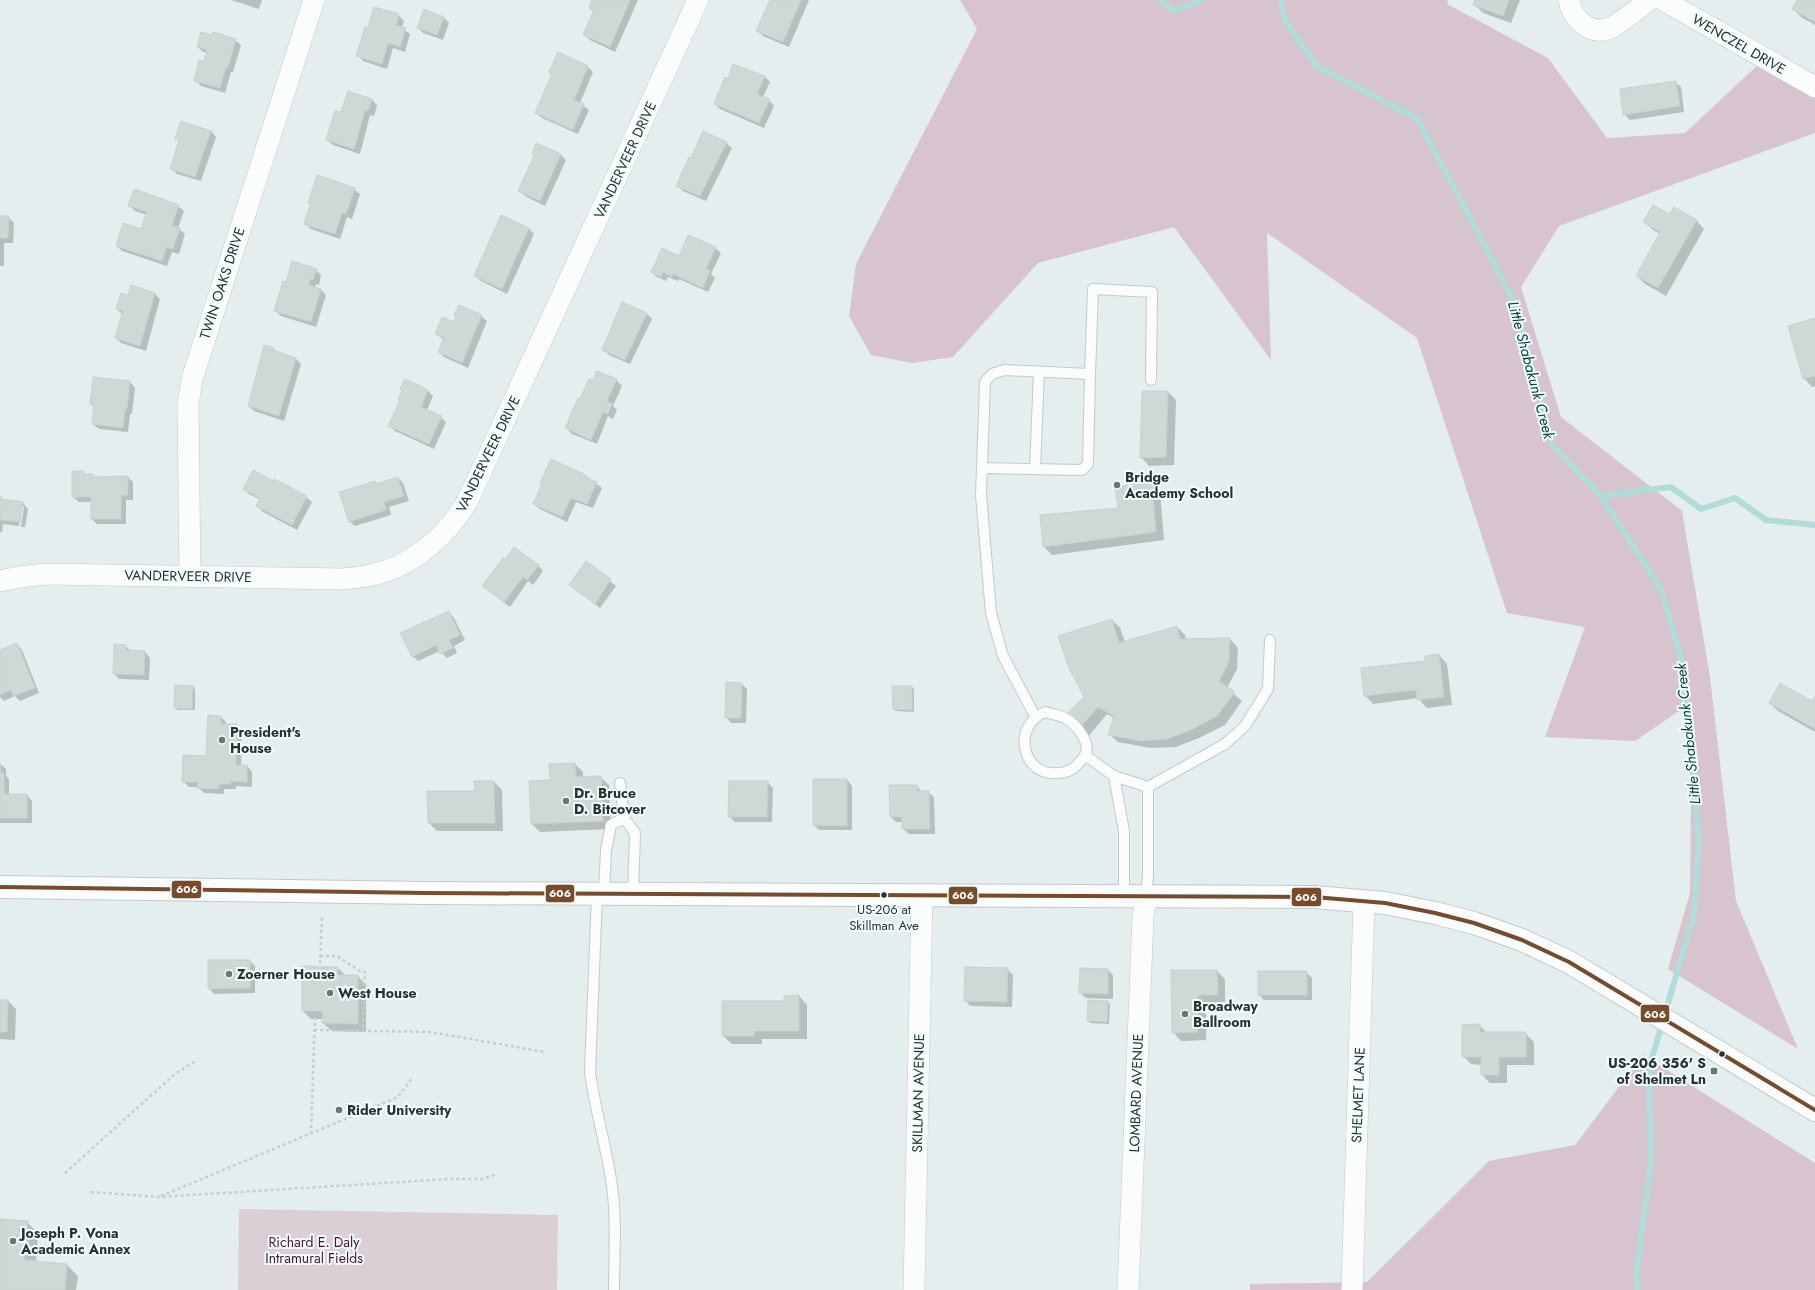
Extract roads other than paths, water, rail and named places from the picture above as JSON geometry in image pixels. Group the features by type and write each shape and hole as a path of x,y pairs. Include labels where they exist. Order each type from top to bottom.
{"main road":[{"path":"0,887 601,894 1314,897 1364,900 1435,913 1474,923 1522,940 1568,962 1815,1110"}],"street":[{"name":"TWIN OAKS DRIVE","path":"190,576 188,404 192,379 314,0"},
{"name":"VANDERVEER DRIVE","path":"0,581 46,574 343,579 372,575 400,565 417,555 445,532 467,502 698,0"},
{"path":"1569,0 1570,11 1578,21 1587,27 1600,30 1613,27 1649,0"},
{"name":"WENCZEL DRIVE","path":"1663,0 1815,87"},
{"name":"SKILLMAN AVENUE","path":"914,1290 922,895"},
{"name":"LOMBARD AVENUE","path":"1128,1290 1143,917 1146,896"},
{"name":"SHELMET LANE","path":"1352,1290 1364,900"}],"lane":[{"path":"982,468 1082,470 1088,464 1093,289 1152,292 1151,380"},
{"path":"1035,716 1003,656 991,613 981,495 985,382 992,374 1004,370 1090,374"},
{"path":"1035,469 1039,372"},
{"path":"1085,756 1114,776 1148,787 1225,744 1245,726 1268,689 1270,640"},
{"path":"1045,712 1064,717 1070,721 1084,738 1086,747 1085,756 1074,768 1064,773 1054,774 1043,772 1034,766 1028,758 1024,748 1024,737 1027,727 1035,716 1045,712"},
{"path":"1114,776 1124,831 1124,897"},
{"path":"620,783 624,818 635,833 633,894"},
{"path":"1146,896 1148,787"},
{"path":"614,1290 615,1208 610,1173 593,1097 590,1072 601,894 606,850 611,825 624,818"}],"waterway":[{"name":"Little Shabakunk Creek","path":"1160,0 1174,11 1202,0"},
{"name":"Little Shabakunk Creek","path":"1281,0 1285,21 1318,67 1417,118 1515,303 1552,445 1601,496 1661,589 1683,666 1699,843 1694,915 1649,1068 1651,1163 1636,1276 1638,1290"},
{"path":"1601,496 1671,487 1701,509 1735,498 1766,520 1815,525"}],"place":[{"name":"Bridge Academy School","path":"1117,485"},
{"name":"President's House","path":"222,740"},
{"name":"Dr. Bruce D. Bitcover","path":"566,801"},
{"name":"US-206 at Skillman Ave","path":"884,895"},
{"name":"Zoerner House","path":"229,974"},
{"name":"West House","path":"330,993"},
{"name":"Broadway Ballroom","path":"1185,1014"},
{"name":"US-206 356' S of Shelmet Ln","path":"1714,1071"},
{"name":"Rider University","path":"339,1110"},
{"name":"Joseph P. Vona Academic Annex","path":"13,1241"}],"park label":[{"name":"Richard E. Daly Intramural Fields","path":"314,1250"}]}
